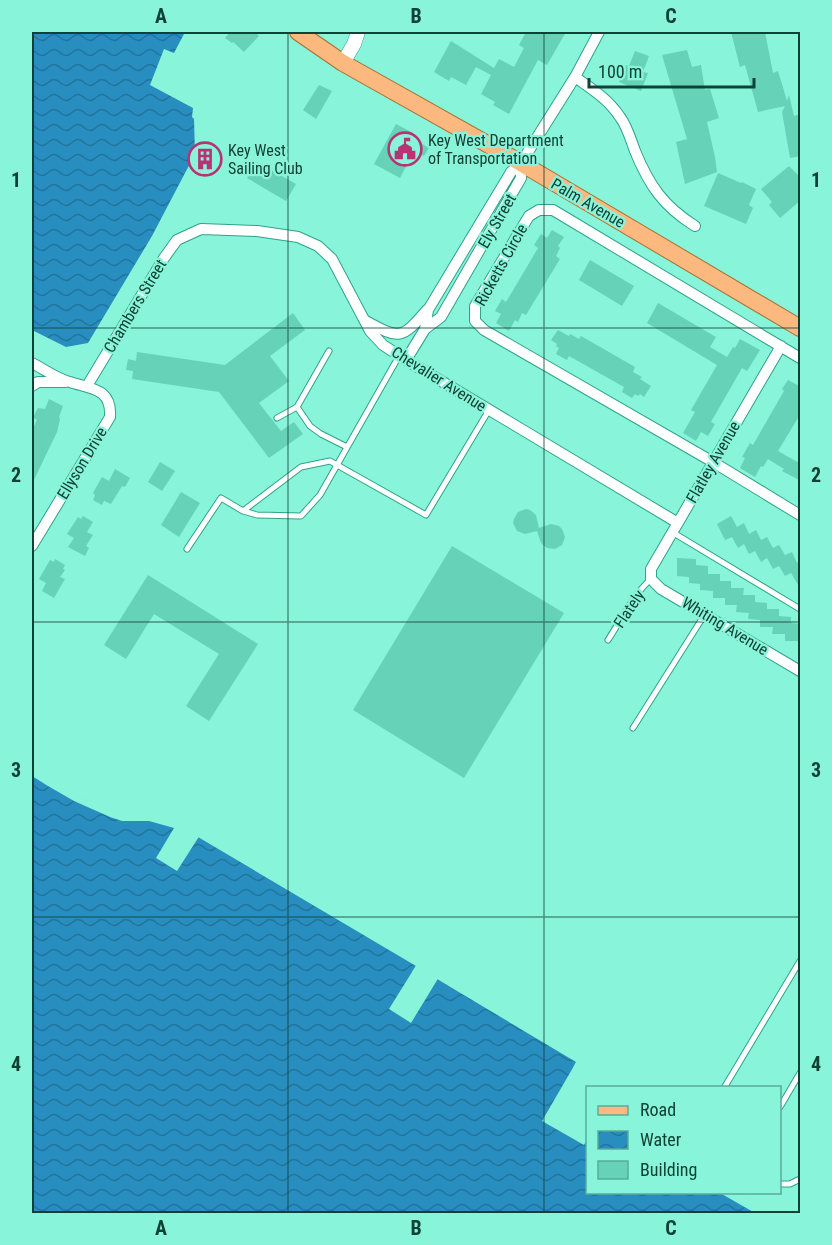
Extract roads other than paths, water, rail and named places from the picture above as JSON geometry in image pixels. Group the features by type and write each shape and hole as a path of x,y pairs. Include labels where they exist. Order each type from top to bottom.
{"main road":[{"name":"Palm Avenue","path":"298,32 344,63 521,163 801,328"}],"street":[{"path":"344,63 358,32"},
{"path":"521,163 575,77 599,32"},
{"path":"575,77 605,99 618,114 653,186 678,216 695,226"},
{"name":"Ely Street","path":"365,321 386,332 396,334 409,331 428,310 511,172 521,163"},
{"name":"Ely Street","path":"402,358 425,329 441,317 521,178 521,163"},
{"path":"492,204 503,211"},
{"name":"Ricketts Circle","path":"801,358 553,210 539,210 529,216 475,306 475,321 484,330 801,515"},
{"name":"Chevalier Avenue","path":"191,232 201,229 257,231 298,237 318,246 332,259 370,331 383,345 675,527"},
{"name":"Chambers Street","path":"87,386 164,258 177,240 191,232"},
{"path":"458,259 470,266"},
{"name":"Ely Street","path":"425,329 428,310"},
{"name":"Flatley Avenue","path":"651,579 651,569 781,346"},
{"path":"32,363 68,382"},
{"path":"32,386 38,382 68,382 87,386"},
{"name":"Ellyson Drive","path":"32,546 110,417 111,405 104,395 87,386"},
{"name":"Whiting Avenue","path":"651,579 661,589 801,671"}],"lane":[{"path":"277,417 297,407 329,351"},
{"path":"188,549 221,498 243,511 257,515 301,516 320,495 402,358"},
{"path":"297,407 310,426 347,447"},
{"path":"243,511 301,467 330,461 426,515 489,410"},
{"path":"675,527 801,609"},
{"name":"Flately","path":"608,640 644,585 651,579"},
{"path":"633,728 705,614"},
{"path":"725,1086 801,961"},
{"path":"781,1105 801,1073"},
{"path":"781,1184 790,1184 800,1178"}],"water":[{"path":"32,32 185,32 174,53 164,49 150,85 193,108 195,154 152,236 88,343 66,347 32,330"},
{"path":"32,772 115,815 146,817 175,827 196,840 198,837 416,966 412,972 434,984 437,979 576,1062 573,1068 586,1086 586,1194 733,1194 766,1213 32,1213"}],"place":[{"name":"Key West Department of Transportation","path":"405,149"},
{"name":"Key West Sailing Club","path":"205,159"}]}
